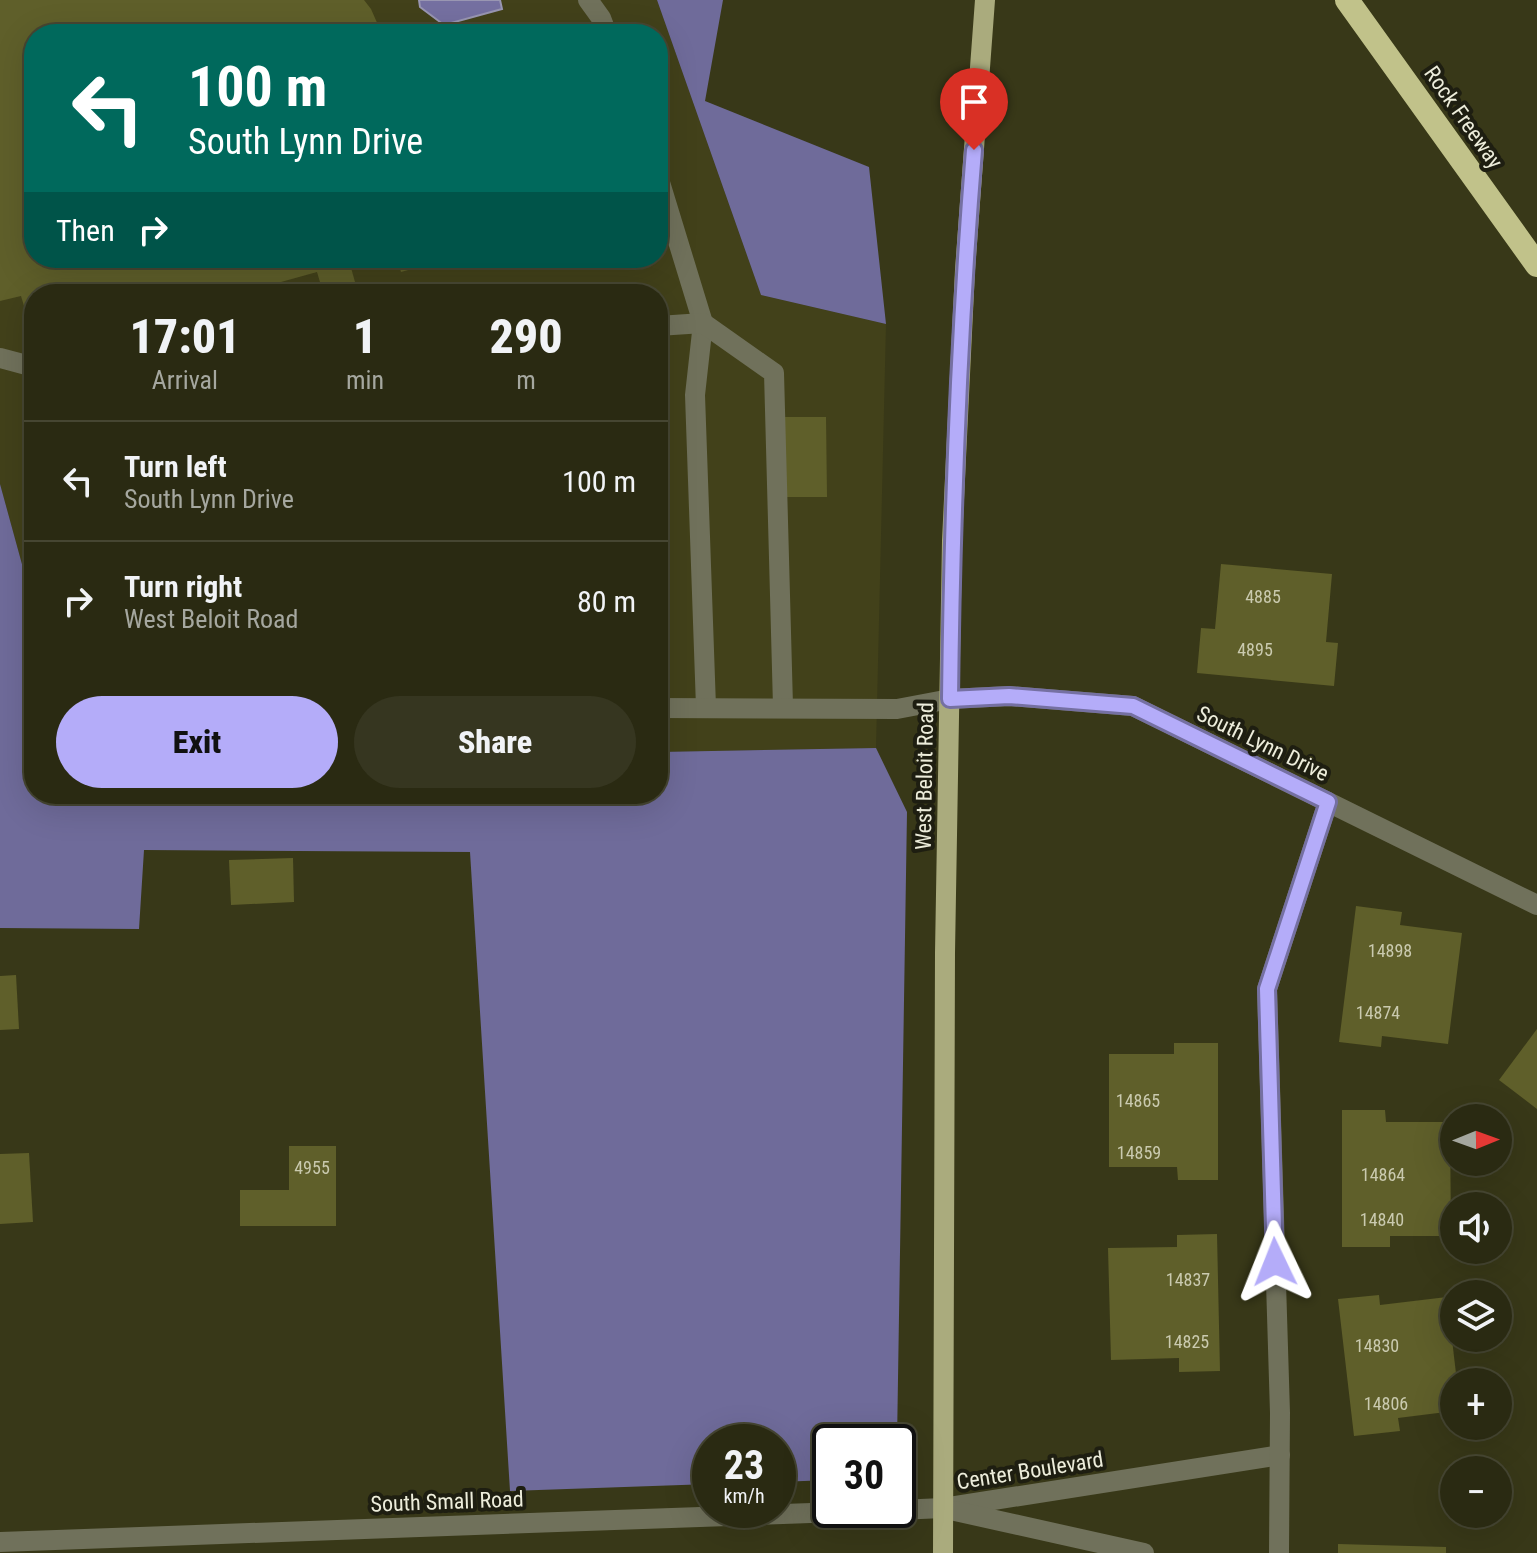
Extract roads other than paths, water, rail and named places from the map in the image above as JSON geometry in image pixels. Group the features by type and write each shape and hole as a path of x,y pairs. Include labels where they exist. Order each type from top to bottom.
{"highway":[{"name":"Rock Freeway","path":"1347,0 1537,265"}],"main road":[{"name":"West Beloit Road","path":"943,1553 945,953 952,541 965,270 985,0"}],"street":[{"path":"588,0 603,24"},
{"path":"668,209 703,323 695,395 706,707"},
{"path":"668,325 703,323 774,373 783,706"},
{"path":"0,358 24,364"},
{"name":"South Lynn Drive","path":"668,708 897,709 950,699 1009,696 1133,706 1537,905"},
{"path":"1279,1553 1280,1455 1267,989 1328,802"},
{"name":"Center Boulevard","path":"943,1508 1280,1455"},
{"name":"Center Boulevard","path":"943,1508 1144,1553"},
{"name":"South Small Road","path":"916,1509 943,1508"},
{"name":"South Small Road","path":"0,1542 812,1513"}]}
